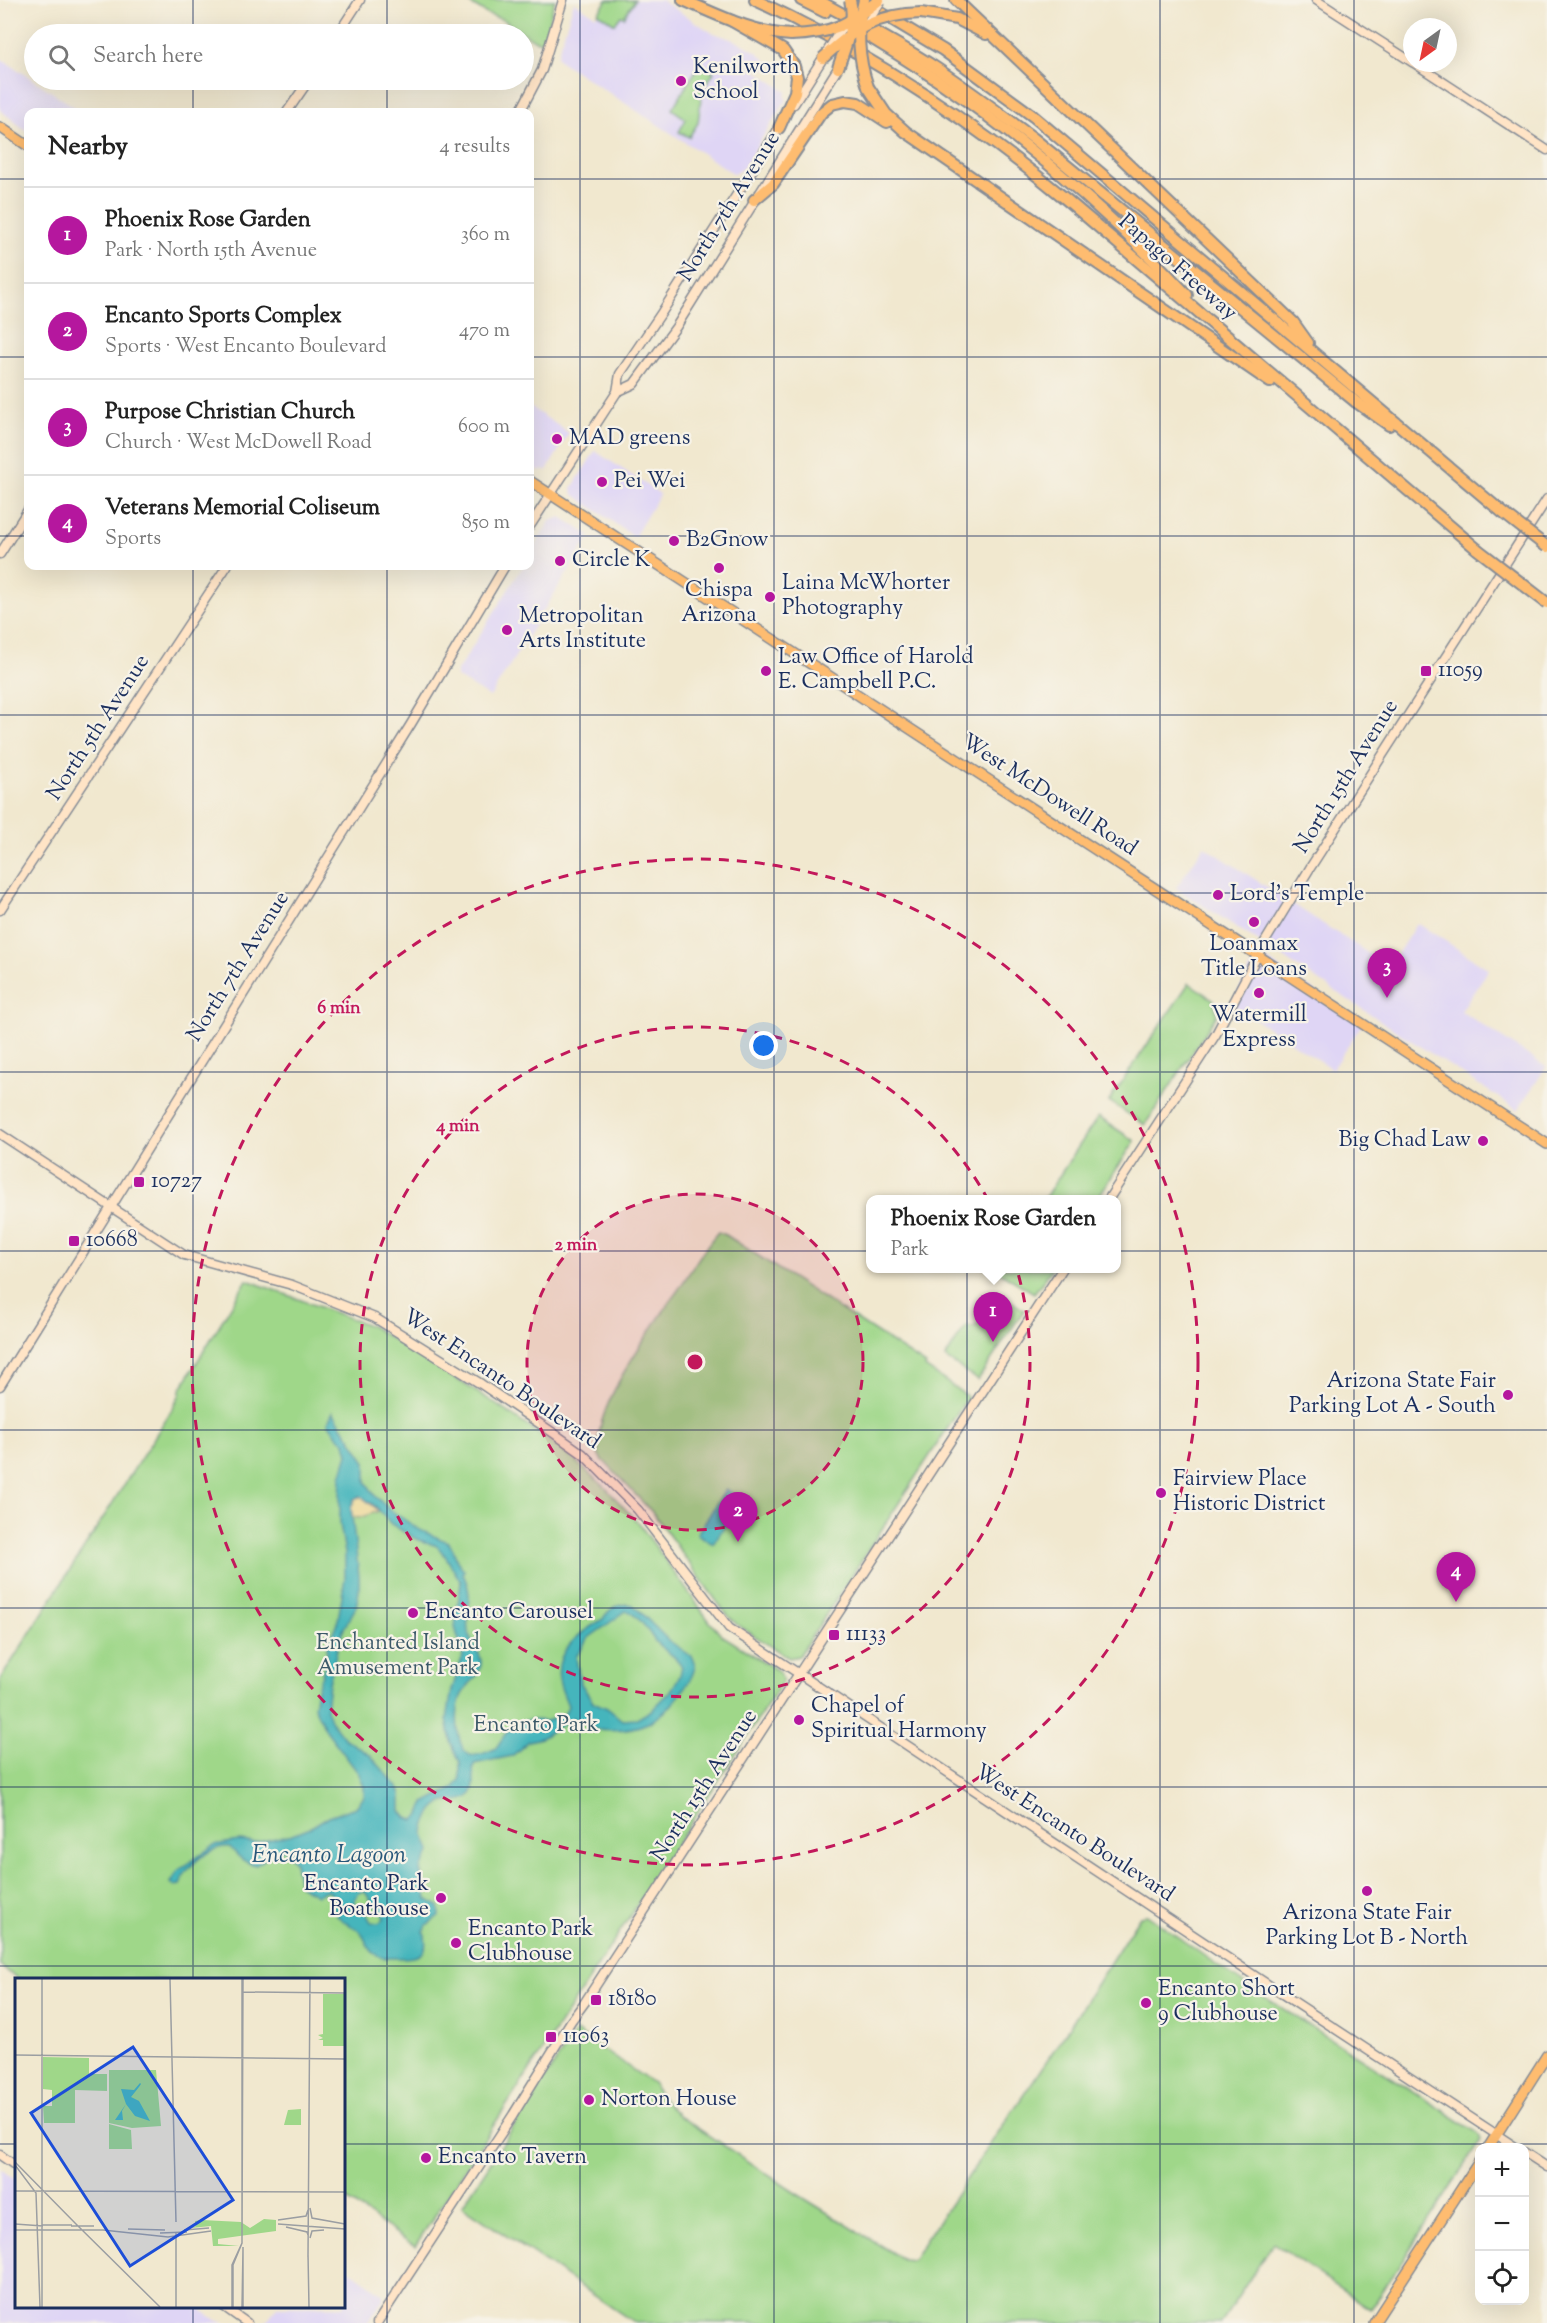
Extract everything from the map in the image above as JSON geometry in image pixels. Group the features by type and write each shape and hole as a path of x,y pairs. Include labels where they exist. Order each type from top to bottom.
{"highway":[{"path":"683,0 767,33 791,35 820,32 854,22 898,14 940,15 966,23 981,31 1014,56"},
{"name":"Papago Freeway","path":"755,0 872,61 976,130 1040,178 1477,549 1547,603"},
{"path":"801,0 879,42 954,90 1016,136 1142,247 1224,335"},
{"path":"817,0 907,50 1033,138 1356,402 1447,468"},
{"name":"Papago Freeway","path":"859,0 943,50 1006,95 1447,468 1547,547"},
{"path":"838,69 864,0"},
{"path":"823,58 854,22 880,0"},
{"path":"956,0 1293,322 1319,358"},
{"path":"732,21 783,50 794,66 795,92 779,128"},
{"path":"854,22 868,87 886,114 906,132"},
{"path":"754,200 773,184 821,113 832,104 845,101 858,103 906,132 1315,413"}],"main road":[{"path":"0,127 24,143"},
{"name":"West McDowell Road","path":"534,484 1547,1144"},
{"path":"1491,2143 1547,2055"},
{"path":"1374,2323 1475,2166"}],"street":[{"path":"344,24 360,0"},
{"path":"534,86 543,70 563,0"},
{"path":"854,22 859,0"},
{"path":"1316,0 1403,56"},
{"name":"North 7th Avenue","path":"534,519 617,392 620,374 823,58"},
{"name":"North 7th Avenue","path":"617,392 634,384 661,349 693,302 754,200 838,69"},
{"path":"1428,72 1547,150"},
{"path":"290,108 302,90"},
{"path":"522,108 532,90"},
{"name":"North 15th Avenue","path":"1111,1195 1216,1034 1258,954 1382,753 1547,499"},
{"path":"0,554 24,516"},
{"name":"North 5th Avenue","path":"0,910 224,570"},
{"name":"North 7th Avenue","path":"0,1386 417,714 503,570"},
{"name":"West Encanto Boulevard","path":"0,1134 184,1255 292,1285 375,1318 518,1409 583,1454 617,1487 638,1510 729,1628 1510,2143"},
{"name":"North 15th Avenue","path":"377,2323 549,2060 571,2021 1060,1273"},
{"path":"0,2155 15,2165"},
{"path":"1529,2155 1547,2167"},
{"path":"224,2308 246,2323"}],"shaded area":[{"name":"Kenilworth School","path":"606,0 661,0 711,32 739,42 757,52 770,64 767,70 747,59 745,61 746,64 787,92 784,97 787,99 743,168 734,174 560,61 557,56 574,2 596,16"},
{"path":"0,58 24,74 24,90 49,90 76,108 24,108 24,129 0,110"},
{"path":"534,410 569,433 547,470 538,471 534,468"},
{"path":"595,451 660,494 634,537 573,494 572,488"},
{"path":"561,517 590,536 490,697 458,678 456,673 520,570 534,570 534,548 550,521"},
{"path":"1204,846 1389,967 1417,923 1489,969 1461,1011 1546,1067 1518,1110 1176,888"},
{"path":"1258,954 1363,1023 1332,1069 1232,1004"},
{"path":"0,2169 15,2179 15,2308 198,2308 225,2323 0,2323"},
{"path":"345,2267 383,2294 383,2300 367,2323 265,2323 276,2308 345,2308"}],"green space":[{"path":"464,0 555,0 543,42 534,40 534,24 510,24"},
{"path":"607,0 635,0 624,17 621,16 615,24 598,13"},
{"path":"700,64 714,72 702,91 698,123 689,137 679,132 686,119 672,109"},
{"path":"1189,983 1214,1000 1217,1015 1145,1125 1109,1101"},
{"path":"1098,1117 1135,1141 1100,1195 1047,1195"},
{"path":"718,1232 926,1365 925,1367 968,1397 799,1656 789,1658 736,1624 723,1610 653,1513 599,1456 598,1437 612,1394 638,1349"},
{"path":"1001,1273 1049,1273 1034,1293"},
{"path":"247,1280 371,1326 485,1397 561,1449 604,1486 640,1525 710,1622 723,1636 780,1672 783,1681 415,2246 345,2199 345,1978 17,1978 0,1966 0,1680 173,1408 180,1390"},
{"path":"996,1291 1024,1310 978,1380 945,1358 966,1326 973,1327 979,1324"},
{"path":"1147,1915 1241,1982 1478,2133 1481,2140 1479,2143 1475,2143 1475,2149 1371,2309 1273,2243 1221,2323 635,2323 462,2206 576,2031 652,2083 679,2116 794,2192 902,2259 912,2260 1062,2038 1140,1916"}],"sand":[{"path":"361,1496 379,1511 359,1518 351,1517 351,1505 355,1498"}],"water":[{"name":"Encanto Lagoon","path":"333,1412 366,1462 366,1482 375,1496 390,1510 420,1530 448,1542 464,1570 469,1597 468,1632 481,1660 478,1674 462,1694 458,1712 459,1738 465,1751 470,1755 496,1748 506,1733 519,1722 547,1721 564,1715 568,1706 559,1679 561,1659 578,1636 616,1607 624,1604 633,1605 668,1640 691,1656 695,1664 691,1677 675,1701 657,1718 647,1723 625,1729 597,1729 572,1718 541,1738 529,1741 512,1756 474,1764 472,1792 463,1800 438,1805 425,1826 424,1834 430,1852 420,1870 427,1899 439,1907 440,1915 427,1925 424,1931 426,1946 422,1954 412,1957 386,1958 375,1954 359,1930 347,1924 335,1912 331,1893 326,1890 317,1895 299,1885 295,1863 286,1850 278,1850 256,1865 244,1861 230,1847 218,1848 195,1862 180,1885 174,1886 171,1883 178,1871 214,1845 239,1841 255,1843 293,1834 329,1816 356,1807 364,1797 364,1787 359,1774 326,1730 314,1707 326,1662 328,1644 338,1620 345,1578 340,1496 341,1477 348,1454 345,1442 338,1437 328,1422","holes":["361,1496 376,1507 391,1524 414,1538 437,1546 461,1582 455,1627 463,1655 452,1690 447,1719 451,1742 460,1762 460,1780 453,1789 424,1803 420,1815 414,1820 407,1818 401,1811 401,1794 397,1786 370,1755 345,1739 330,1720 326,1709 329,1683 339,1642 356,1607 359,1591 351,1508 354,1499","626,1611 639,1619 658,1644 677,1659 682,1667 680,1675 671,1691 652,1710 637,1719 622,1720 607,1708 593,1702 580,1682 576,1657 587,1639","364,1891 381,1910 384,1918 379,1923 371,1922 366,1913 355,1905 355,1898"]},
{"path":"726,1489 742,1500 713,1544 697,1534"}],"place":[{"name":"Kenilworth School","path":"681,81"},
{"name":"MAD greens","path":"557,439"},
{"name":"Pei Wei","path":"602,482"},
{"name":"B2Gnow","path":"674,541"},
{"name":"Circle K","path":"560,561"},
{"name":"Chispa Arizona","path":"719,568"},
{"name":"Laina McWhorter Photography","path":"770,597"},
{"name":"Metropolitan Arts Institute","path":"507,630"},
{"name":"Law Office of Harold E. Campbell P.C.","path":"766,671"},
{"name":"11059","path":"1426,671"},
{"name":"Lord's Temple","path":"1218,895"},
{"name":"Loanmax Title Loans","path":"1254,922"},
{"name":"Watermill Express","path":"1259,993"},
{"name":"Purpose Christian Church","path":"1387,998"},
{"name":"Big Chad Law","path":"1483,1141"},
{"name":"10727","path":"139,1182"},
{"name":"10668","path":"74,1241"},
{"name":"Phoenix Rose Garden","path":"993,1342"},
{"name":"Arizona State Fair Parking Lot A - South","path":"1508,1395"},
{"name":"Fairview Place Historic District","path":"1161,1493"},
{"name":"Encanto Sports Complex","path":"738,1542"},
{"name":"Veterans Memorial Coliseum","path":"1456,1602"},
{"name":"Encanto Carousel","path":"413,1613"},
{"name":"11133","path":"834,1635"},
{"name":"Chapel of Spiritual Harmony","path":"799,1720"},
{"name":"Arizona State Fair Parking Lot B - North","path":"1367,1891"},
{"name":"Encanto Park Boathouse","path":"441,1898"},
{"name":"Encanto Park Clubhouse","path":"456,1943"},
{"name":"18180","path":"596,2000"},
{"name":"Encanto Short 9 Clubhouse","path":"1146,2003"},
{"name":"11063","path":"551,2037"},
{"name":"Norton House","path":"589,2100"},
{"name":"Encanto Tavern","path":"426,2158"}],"park label":[{"name":"Enchanted Island Amusement Park","path":"398,1656"},
{"name":"Encanto Park","path":"536,1726"}]}
